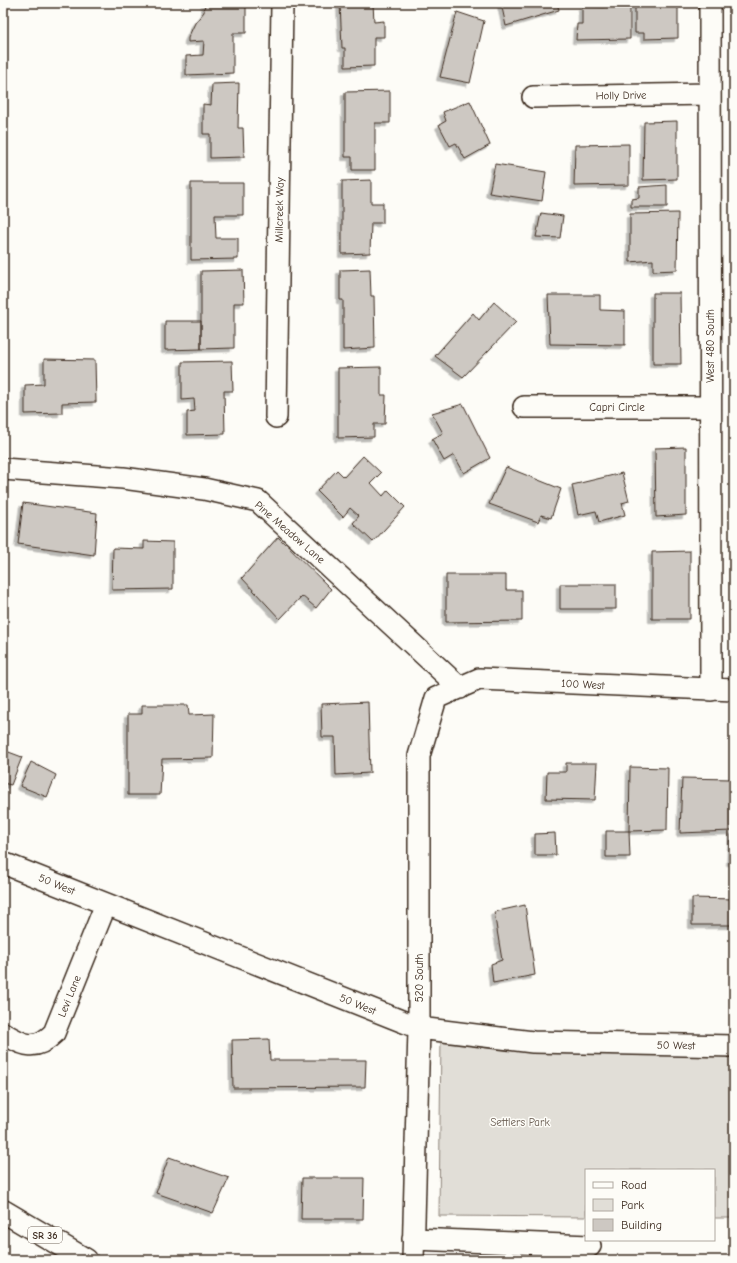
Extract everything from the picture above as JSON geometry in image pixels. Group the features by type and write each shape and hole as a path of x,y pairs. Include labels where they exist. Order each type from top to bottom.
{"highway":[{"name":"SR 36","path":"3,1211 86,1260"}],"street":[{"name":"Millcreek Way","path":"276,417 282,3"},
{"name":"West 480 South","path":"710,3 711,690"},
{"name":"Holly Drive","path":"533,97 710,94"},
{"name":"Capri Circle","path":"524,407 710,407"},
{"name":"Pine Meadow Lane","path":"3,469 123,478 204,488 258,501 460,688"},
{"name":"100 West","path":"436,698 479,679 734,690"},
{"name":"520 South","path":"413,1260 418,1028 419,756 436,698"},
{"name":"50 West","path":"3,863 418,1028 533,1042 734,1046"},
{"name":"Levi Lane","path":"3,1033 28,1046 46,1041 54,1033 106,904"},
{"path":"413,1239 590,1246"}],"green space":[{"name":"Settlers Park","path":"441,1037 734,1051 734,1218 715,1218 715,1169 585,1169 585,1217 439,1216"}],"building":[{"path":"205,3 246,3 246,33 233,33 233,73 186,75 186,56 203,55 204,41 188,42 188,38 195,23 204,12"},
{"path":"340,3 373,3 374,22 384,21 384,37 374,37 374,66 345,67 345,48 342,48"},
{"path":"501,3 557,3 559,10 506,26"},
{"path":"609,3 630,3 630,39 576,40 577,24 582,24 582,6 604,7"},
{"path":"635,3 678,3 678,38 644,39 644,33 635,33"},
{"path":"457,12 484,21 470,83 440,77"},
{"path":"239,83 238,128 243,128 244,157 210,158 210,134 203,134 203,104 211,105 212,84"},
{"path":"390,91 390,123 375,123 375,170 352,170 352,157 345,157 345,92"},
{"path":"470,101 490,145 465,159 456,143 450,146 439,125 446,121 443,112"},
{"path":"677,121 677,179 643,180 644,122"},
{"path":"629,144 629,185 574,186 575,145"},
{"path":"495,164 546,172 542,201 489,193"},
{"path":"371,180 371,203 383,203 383,223 371,223 370,253 342,254 342,181"},
{"path":"191,183 243,183 243,215 215,215 216,238 238,238 238,259 191,260"},
{"path":"667,185 667,207 631,207 631,199 639,198 639,187"},
{"path":"541,213 563,216 560,238 536,237"},
{"path":"678,213 677,270 653,271 653,260 630,262 630,214"},
{"path":"370,269 371,296 374,296 375,348 343,350 343,300 340,300 340,270"},
{"path":"243,270 244,303 234,303 234,348 201,349 201,271"},
{"path":"653,293 680,293 681,364 653,364"},
{"path":"548,295 600,295 600,310 625,311 625,345 550,344"},
{"path":"494,302 516,322 463,377 435,356 473,313 479,320"},
{"path":"165,321 201,321 201,349 165,350"},
{"path":"44,359 95,360 96,402 62,403 62,413 25,414 25,385 44,384"},
{"path":"232,361 233,391 224,391 225,434 187,435 187,412 195,411 194,399 182,400 182,362"},
{"path":"381,367 381,395 386,395 385,424 374,424 374,437 338,438 338,368"},
{"path":"463,404 490,458 464,473 454,455 444,461 432,439 443,433 432,413"},
{"path":"686,447 686,515 656,517 655,448"},
{"path":"363,456 381,473 371,483 383,496 388,490 405,507 373,542 353,523 359,516 350,508 343,517 317,491 337,470 344,477"},
{"path":"506,467 561,489 551,518 541,515 538,522 489,504"},
{"path":"622,473 629,501 622,503 625,515 599,522 596,511 578,515 572,485"},
{"path":"23,503 97,513 94,555 18,544"},
{"path":"278,537 331,589 316,608 302,596 280,619 242,578"},
{"path":"144,541 173,542 173,589 112,590 113,548 144,549"},
{"path":"690,551 690,619 652,619 652,552"},
{"path":"446,575 506,575 506,590 522,590 522,621 446,622"},
{"path":"560,584 616,584 616,609 560,609"},
{"path":"368,702 370,773 336,775 335,737 322,737 321,704"},
{"path":"142,705 188,705 189,715 214,714 213,758 162,759 160,795 128,795 128,714 142,714"},
{"path":"6,751 22,757 11,785 3,783 3,759"},
{"path":"31,762 56,775 47,797 20,786"},
{"path":"566,763 597,763 595,800 546,799 547,772 566,772"},
{"path":"630,767 668,768 667,830 629,831"},
{"path":"682,778 731,779 732,831 680,833"},
{"path":"606,831 629,831 630,857 606,857"},
{"path":"732,831 734,831 734,862 730,862"},
{"path":"555,833 556,855 535,855 535,834"},
{"path":"692,898 734,899 734,925 692,925"},
{"path":"525,905 535,975 493,983 491,964 502,960 494,912"},
{"path":"269,1039 270,1060 366,1060 365,1087 233,1088 232,1040"},
{"path":"169,1157 229,1178 213,1213 156,1193"},
{"path":"302,1178 364,1178 363,1219 301,1219"},
{"path":"527,1257 527,1260 452,1260 452,1258"}]}
